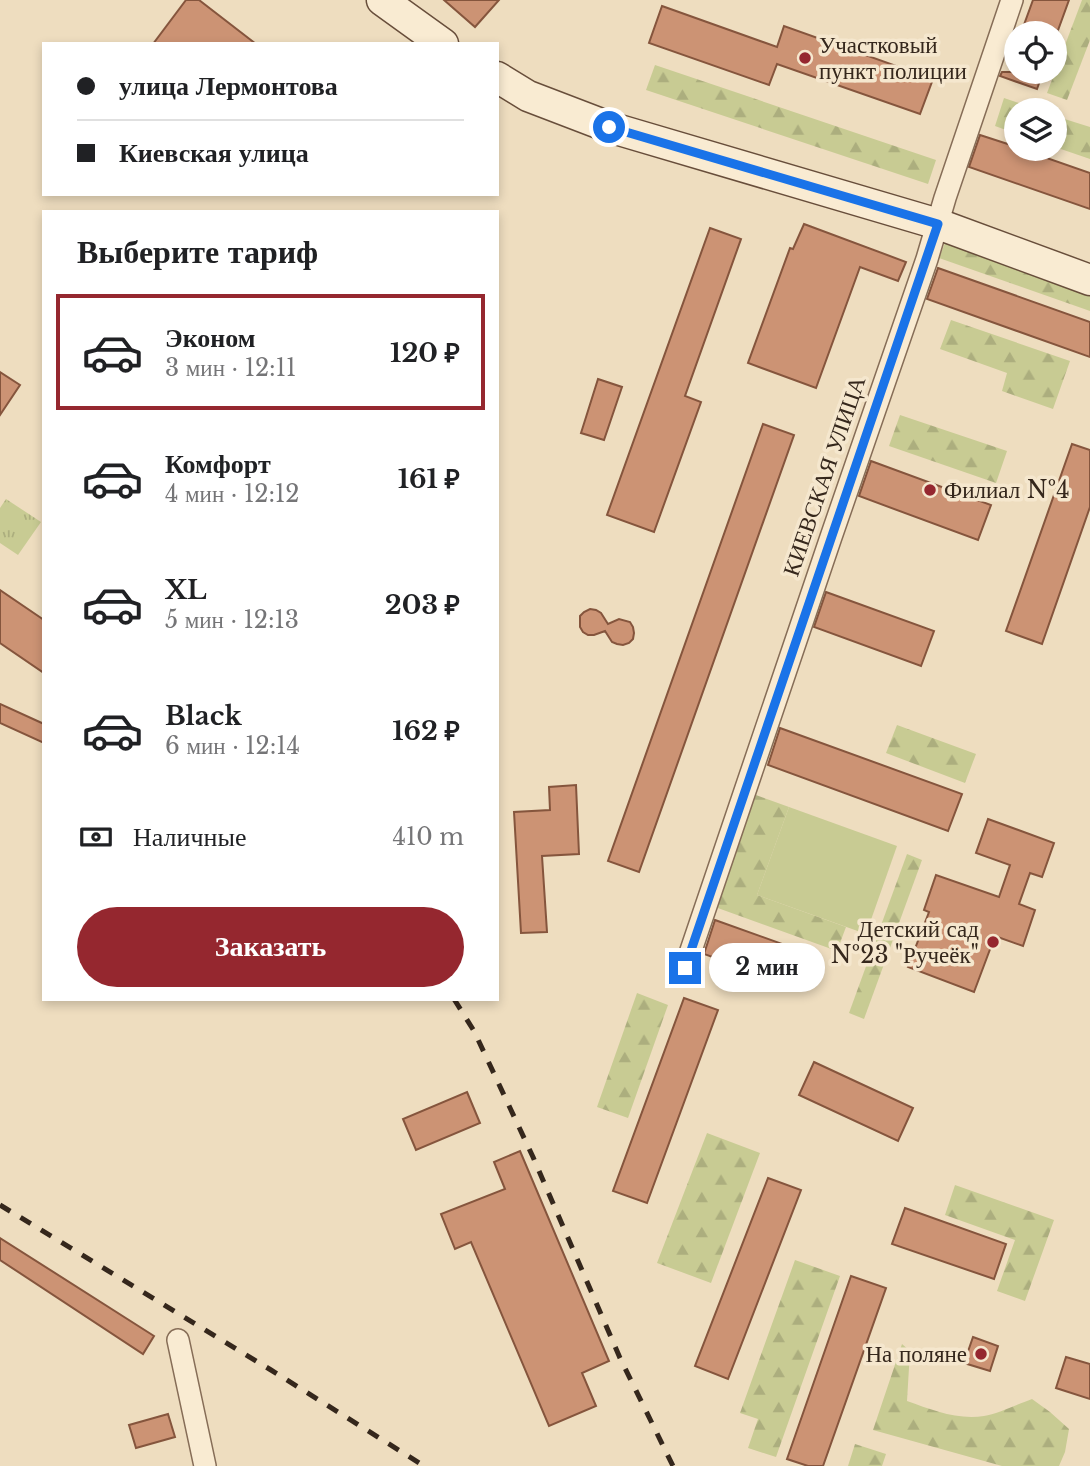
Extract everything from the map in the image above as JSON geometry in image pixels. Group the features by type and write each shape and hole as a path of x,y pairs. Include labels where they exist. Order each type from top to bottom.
{"street":[{"path":"382,0 440,42"},
{"name":"КИЕВСКАЯ УЛИЦА","path":"685,968 1012,0"},
{"path":"499,78 528,96 609,127 938,224 1090,280"},
{"path":"178,1340 205,1466"}],"green space":[{"path":"1082,0 1090,0 1090,40 1067,100 1047,93 1050,84 1067,84 1067,40"},
{"path":"655,65 936,160 928,184 646,90"},
{"path":"1004,98 1004,129 995,126"},
{"path":"1067,120 1090,127 1090,159 1067,151"},
{"path":"947,238 1090,289 1090,311 939,258"},
{"path":"951,320 1070,361 1053,409 1002,391 1007,373 940,349"},
{"path":"900,415 1007,451 996,483 889,446"},
{"path":"6,499 41,522 18,555 0,543 0,508"},
{"path":"897,725 976,754 965,783 886,753"},
{"path":"756,795 789,807 757,895 846,927 837,951 715,907"},
{"path":"789,807 897,846 866,934 757,895"},
{"path":"907,854 922,860 864,1019 849,1013"},
{"path":"637,993 668,1005 628,1118 597,1107"},
{"path":"707,1133 760,1153 711,1283 657,1263"},
{"path":"955,1185 1054,1220 1025,1301 997,1291 1015,1240 945,1215"},
{"path":"795,1260 840,1276 776,1457 748,1448 758,1419 740,1413"},
{"path":"902,1344 910,1351 907,1401 945,1413 974,1417 995,1413 1032,1399 1069,1429 1065,1452 1059,1466 1002,1466 873,1430"},
{"path":"855,1444 886,1454 882,1466 848,1466"}],"building":[{"path":"186,0 199,0 253,42 154,42"},
{"path":"444,0 499,0 475,27"},
{"path":"1033,0 1069,0 1061,21 1025,21"},
{"path":"662,6 777,47 784,26 933,79 920,114 777,64 769,85 649,43"},
{"path":"1023,84 1039,84 1037,89"},
{"path":"980,135 1004,143 1004,161 1056,161 1090,173 1090,209 969,167"},
{"path":"804,224 906,262 898,281 860,267 816,388 748,363 790,248 793,249"},
{"path":"710,228 741,239 685,396 701,402 654,532 607,515"},
{"path":"938,268 1090,322 1090,357 927,299"},
{"path":"0,372 20,385 0,415"},
{"path":"598,379 622,387 604,440 581,433"},
{"path":"763,424 794,435 639,872 608,861"},
{"path":"1072,444 1090,450 1090,507 1042,644 1006,631"},
{"path":"871,461 991,505 978,540 859,496"},
{"path":"0,590 42,619 42,672 0,643"},
{"path":"826,592 934,631 921,666 814,627"},
{"path":"590,609 601,613 608,624 619,619 630,622 633,639 623,645 612,642 605,631 594,635 583,632 580,616"},
{"path":"0,704 42,723 42,742 0,723"},
{"path":"780,728 962,794 948,831 768,765"},
{"path":"576,785 579,854 542,856 547,932 521,933 514,812 550,810 549,787"},
{"path":"988,819 1054,843 1042,877 1030,873 1019,904 1035,910 1023,946 995,936 974,992 908,967 929,912 924,910 936,875 999,897 1010,865 976,853"},
{"path":"715,920 813,955 801,989 704,954"},
{"path":"684,998 718,1010 647,1203 613,1191"},
{"path":"814,1062 913,1108 898,1141 799,1095"},
{"path":"467,1092 480,1123 416,1150 403,1119"},
{"path":"520,1151 609,1361 582,1373 596,1406 549,1426 471,1242 455,1249 441,1214 505,1189 494,1162"},
{"path":"768,1178 801,1190 728,1379 695,1366"},
{"path":"905,1208 1006,1244 994,1279 892,1244"},
{"path":"0,1238 154,1336 143,1354 0,1260"},
{"path":"851,1276 886,1288 823,1466 808,1466 787,1459"},
{"name":"На поляне","path":"973,1337 998,1346 990,1371 964,1363"},
{"path":"1066,1357 1090,1364 1090,1399 1056,1388"},
{"path":"168,1414 175,1437 136,1448 129,1425"}],"railway":[{"path":"455,1001 474,1031 533,1157 620,1358 673,1466"},
{"path":"0,1205 424,1466"}],"place":[{"name":"Участковый пункт полиции","path":"805,58"},
{"name":"Филиал №4","path":"930,490"},
{"name":"Детский сад №23 \"Ручеёк\"","path":"993,942"},
{"name":"На поляне","path":"981,1354"}],"route":[{"path":"609,127 938,224 685,968"}]}
